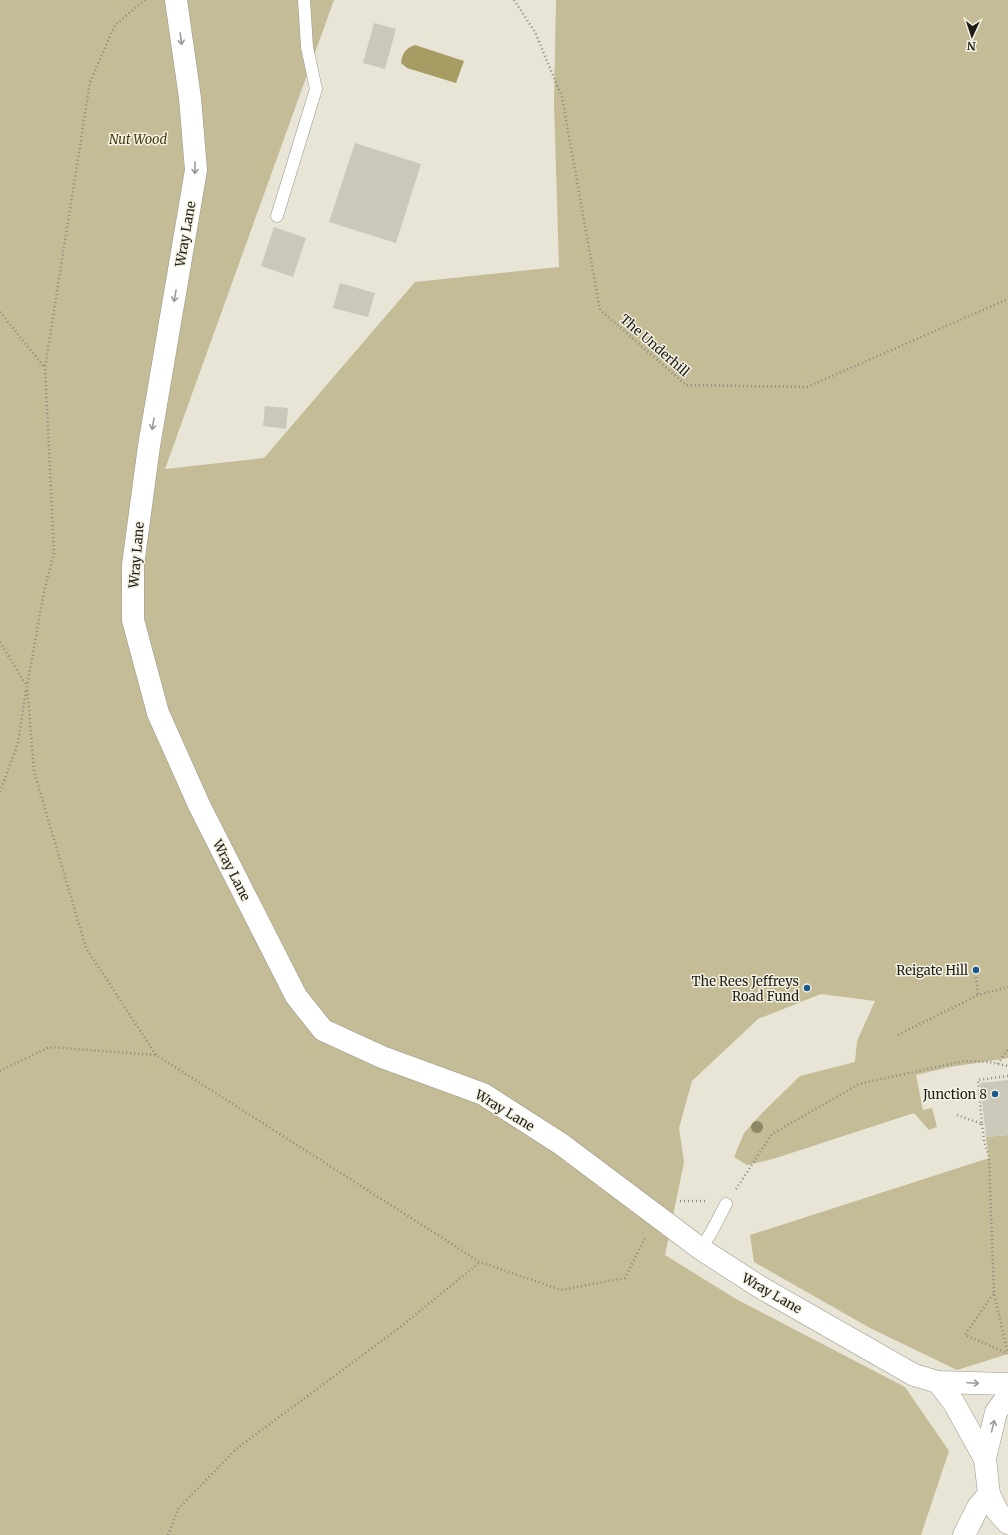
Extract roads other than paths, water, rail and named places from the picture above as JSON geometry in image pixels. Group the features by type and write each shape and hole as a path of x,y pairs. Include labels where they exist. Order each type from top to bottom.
{"street":[{"name":"Wray Lane","path":"176,0 190,98 196,170 150,446 133,565 132,620 158,713 200,807 296,996 323,1030 382,1057 483,1094 561,1144 701,1249 760,1287 914,1375 938,1382 1008,1384"},
{"path":"938,1382 954,1404 985,1459"},
{"path":"1008,1396 996,1412 985,1459 989,1494 997,1511 1008,1523"},
{"path":"964,1535 978,1507 989,1494"}],"lane":[{"path":"277,216 316,89 307,47 304,0"},
{"path":"701,1249 726,1204"}],"place":[{"name":"Reigate Hill","path":"976,970"},
{"name":"The Rees Jeffreys Road Fund","path":"807,988"},
{"name":"Junction 8","path":"995,1094"}],"park label":[{"name":"Nut Wood","path":"138,139"}]}
